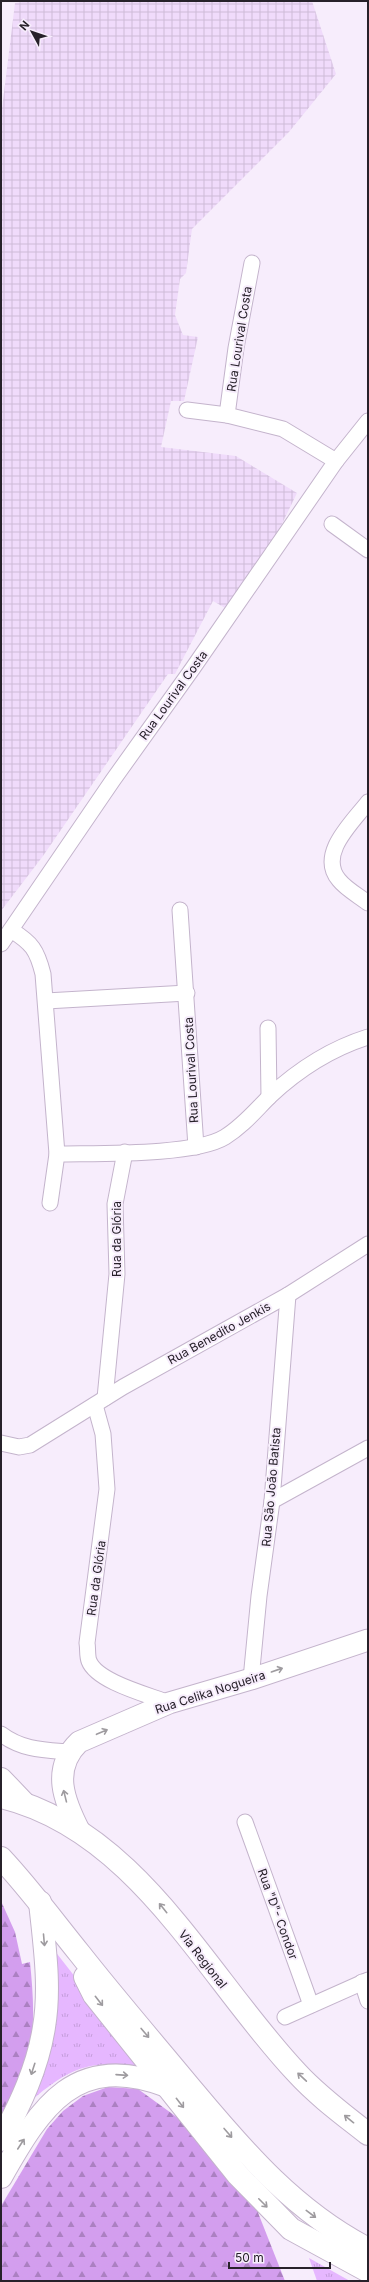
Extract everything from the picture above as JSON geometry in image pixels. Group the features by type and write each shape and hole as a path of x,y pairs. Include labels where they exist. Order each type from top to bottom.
{"main road":[{"name":"Rua Celika Nogueira","path":"69,1752 79,1742 169,1703 251,1679 368,1640"},
{"path":"69,1752 64,1764 63,1790 80,1832"},
{"path":"1,1779 23,1802"},
{"path":"1,1797 23,1802"},
{"name":"Via Regional","path":"23,1802 80,1832 133,1876 156,1899 235,1999 298,2074 368,2134"},
{"path":"1,1858 65,1932 79,1953 220,2123 266,2174 309,2213 338,2233 368,2249"},
{"path":"1,2140 28,2082 44,2026 47,1974 40,1902"},
{"path":"79,1953 84,1975 94,1995 237,2174 291,2229 368,2271"},
{"path":"1,2177 39,2116 66,2090 83,2081 104,2075 140,2078 167,2086"}],"street":[{"name":"Rua Lourival Costa","path":"227,415 236,348 252,263"},
{"path":"187,410 227,415 283,429 336,461"},
{"name":"Rua Lourival Costa","path":"1,944 113,780 193,668 336,461 368,421"},
{"path":"332,524 368,550"},
{"path":"368,802 339,840 332,854 332,867 339,880 368,903"},
{"name":"Rua Lourival Costa","path":"180,910 187,993 196,1147"},
{"path":"11,930 32,945 38,955 43,974 57,1154 50,1203"},
{"path":"46,1001 187,993"},
{"path":"268,1028 269,1097"},
{"path":"57,1154 125,1152 196,1147 219,1140 234,1131 295,1074 314,1062 368,1037"},
{"name":"Rua da Glória","path":"125,1152 115,1204 117,1274 100,1401 107,1489 87,1643 89,1661 96,1672 109,1679 169,1703"},
{"name":"Rua Benedito Jenkis","path":"1,1443 19,1447 30,1445 100,1401 288,1295 368,1244"},
{"name":"Rua São João Batista","path":"251,1679 259,1596 272,1501 288,1295"},
{"path":"272,1501 368,1448"},
{"path":"1,1734 12,1742 27,1748 69,1752"},
{"name":"Rua \"D\"- Condor","path":"245,1822 311,2005"},
{"path":"285,2017 365,1981 368,2001"}],"shaded area":[{"path":"30,1 312,1 336,74 289,132 192,229 186,273 180,279 175,315 183,335 198,337 184,401 171,401 161,447 236,456 297,493 280,528 227,609 213,601 175,674 168,674 43,856 1,911 1,117 15,3"}],"green space":[{"path":"1,1901 15,1932 22,1964 30,1962 33,2022 31,2046 28,2057 1,2120"},
{"path":"51,1946 145,2067 111,2064 84,2068 72,2072 60,2079 32,2100"},
{"path":"108,2087 138,2089 178,2118 255,2205 285,2281 1,2281 1,2206 47,2129 63,2111 83,2096"},
{"path":"309,2258 350,2281 317,2281"}]}
